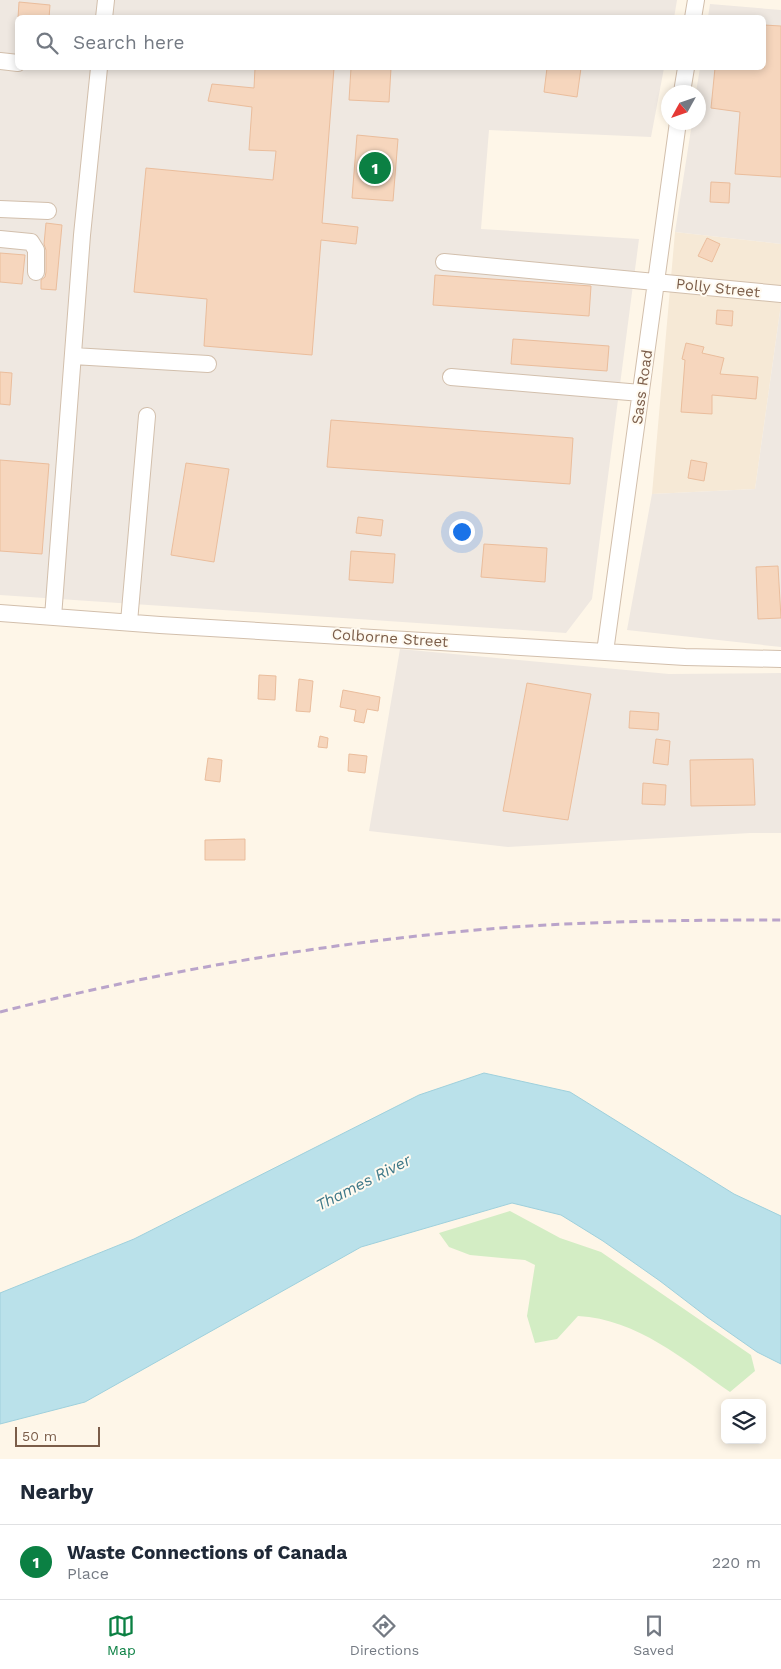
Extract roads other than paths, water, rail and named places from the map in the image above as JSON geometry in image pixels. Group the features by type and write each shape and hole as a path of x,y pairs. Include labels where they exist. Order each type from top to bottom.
{"street":[{"path":"104,15 106,0"},
{"path":"694,15 696,0"},
{"path":"0,61 15,62"},
{"path":"53,617 82,235 99,70"},
{"path":"683,85 686,70"},
{"name":"Sass Road","path":"605,652 677,130"},
{"path":"0,209 48,211"},
{"path":"0,239 31,242 36,250 36,272"},
{"name":"Polly Street","path":"444,262 781,294"},
{"path":"73,356 208,364"},
{"path":"451,378 641,394"},
{"path":"129,622 147,416"},
{"name":"Colborne Street","path":"0,613 685,657 781,659"}],"water":[{"name":"Thames River","path":"484,1073 570,1092 734,1194 781,1216 781,1364 757,1352 603,1241 561,1215 512,1203 361,1247 85,1402 0,1424 0,1293 134,1239 419,1095"}],"railway":[{"path":"0,1012 124,983 248,959 374,941 500,928 570,924 781,920"}],"place":[{"name":"Waste Connections of Canada","path":"375,168"}]}
